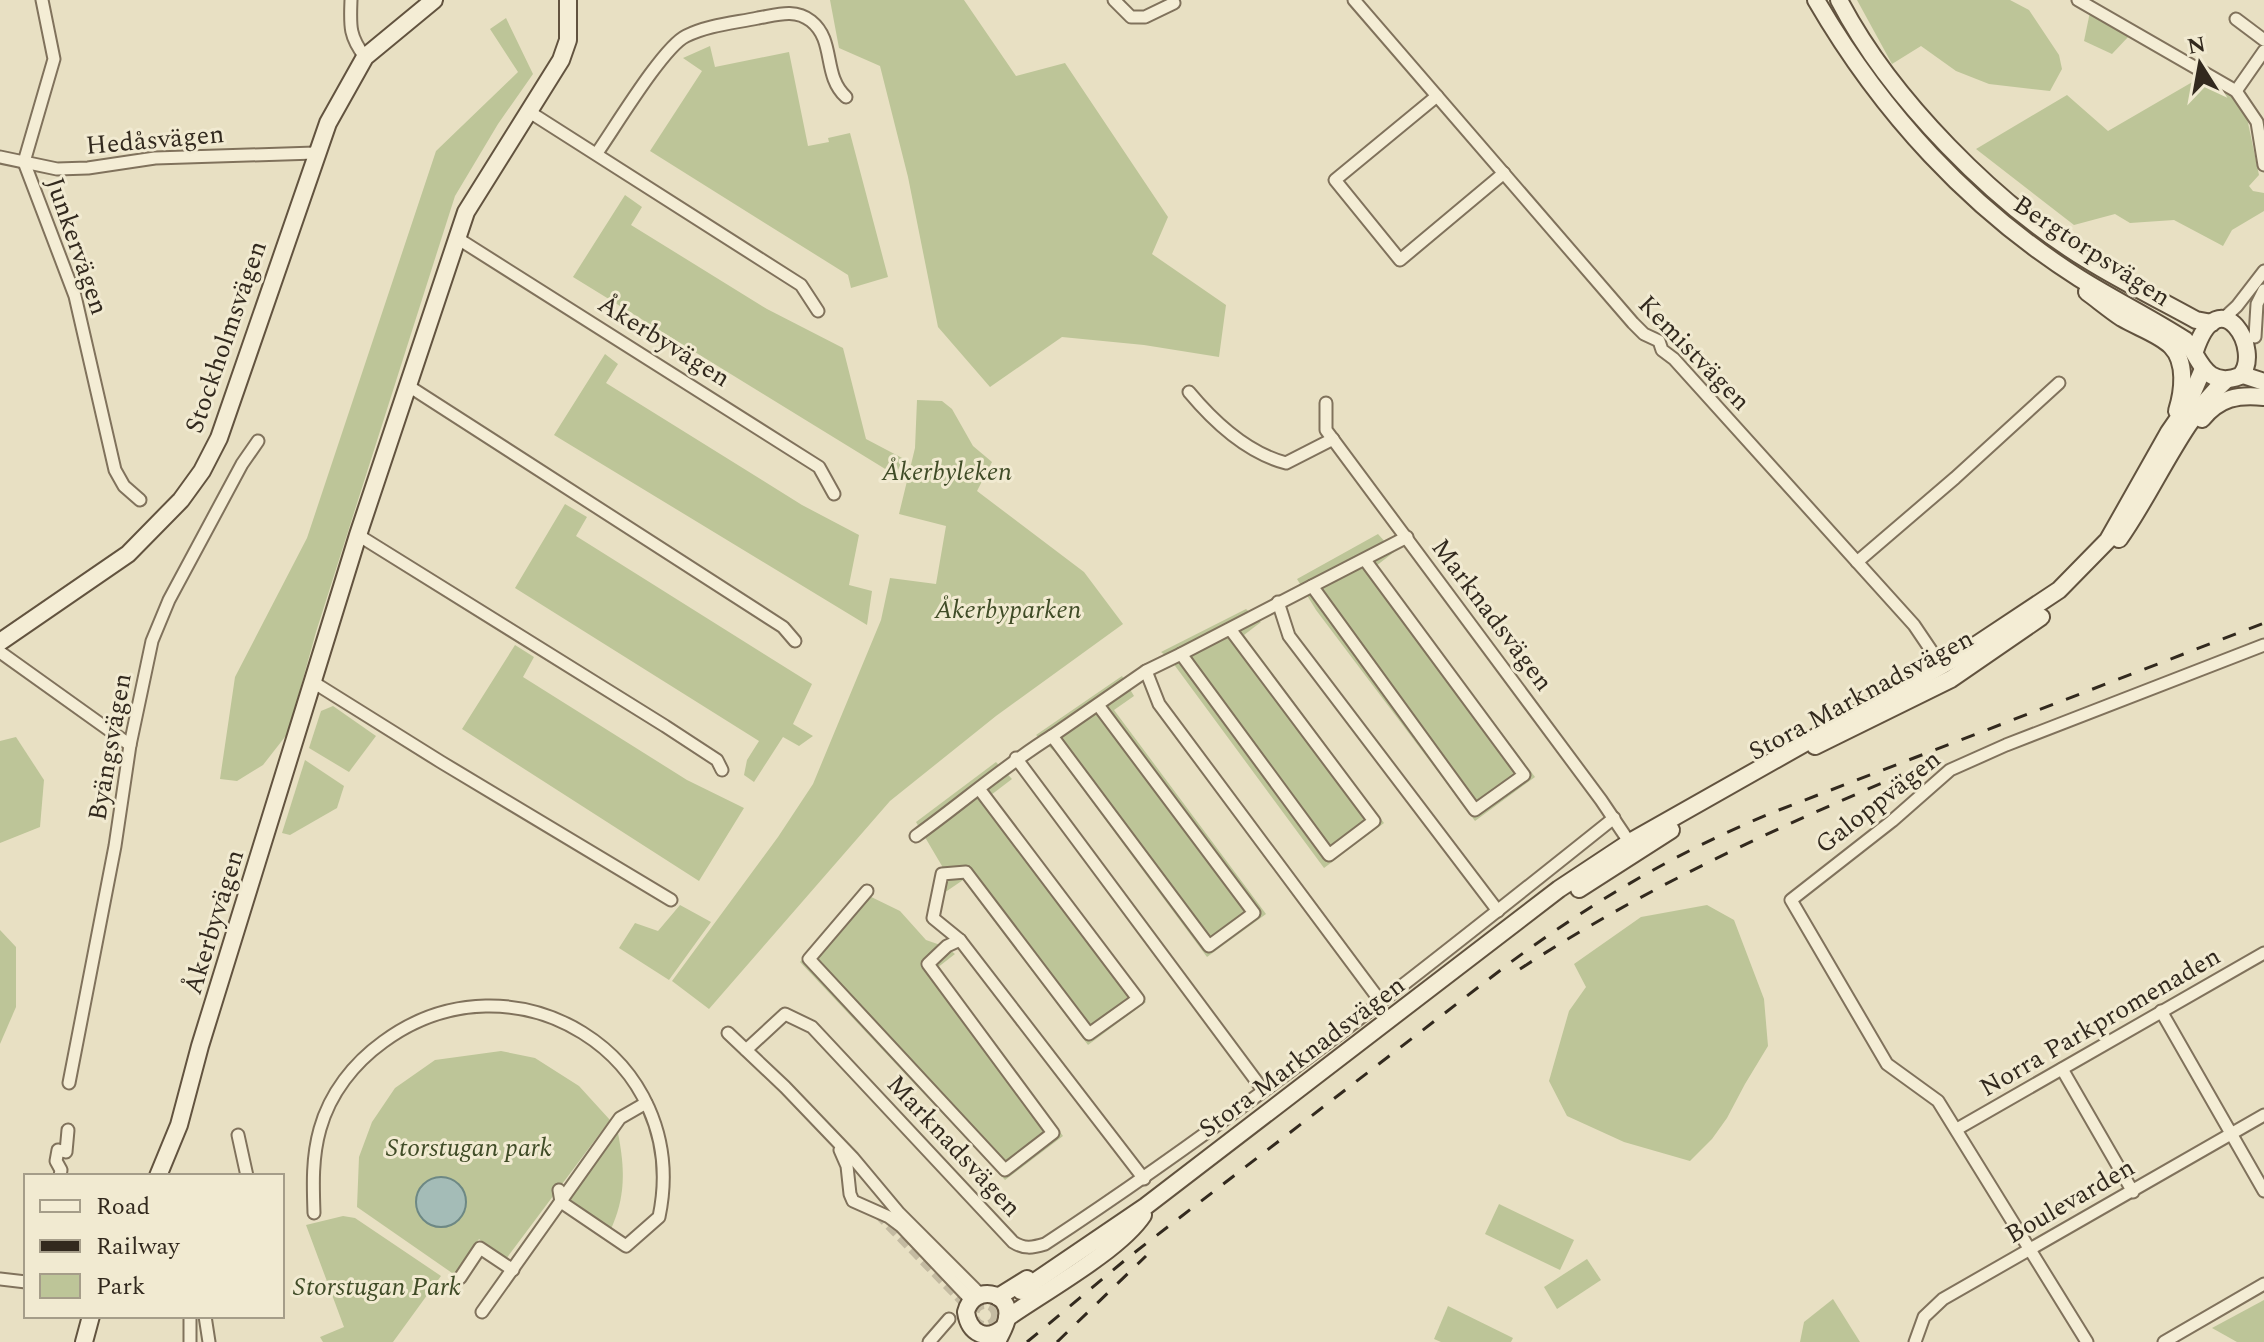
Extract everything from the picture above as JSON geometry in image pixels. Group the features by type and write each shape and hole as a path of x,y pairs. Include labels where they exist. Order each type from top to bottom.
{"street":[{"name":"Junkervägen","path":"42,0 54,59 24,162 75,296 115,470 124,486 140,500"},
{"path":"351,0 350,28 354,42 365,57"},
{"name":"Stockholmsvägen","path":"0,642 128,554 181,500 202,471 219,438 315,153 328,123 365,57 434,0"},
{"name":"Åkerbyvägen","path":"159,1174 179,1125 200,1046 358,535 466,212 561,60 568,40 568,0"},
{"path":"1114,0 1131,17 1145,17 1174,3"},
{"name":"Kemistvägen","path":"1354,0 1633,323 1644,334 1659,341 1662,350 1674,359 1914,625 1946,672"},
{"name":"Bergtorpsvägen","path":"1816,0 1873,87 1963,189 2014,232 2079,278 2185,340 2195,351"},
{"name":"Bergtorpsvägen","path":"1839,0 1884,70 1926,122 2023,215 2088,261 2196,320 2217,321"},
{"path":"2078,0 2236,91 2257,122 2264,165"},
{"path":"597,153 666,54 683,37 706,28 792,12 811,21 825,39 835,86 846,97"},
{"path":"2236,19 2264,40"},
{"path":"2236,91 2264,51"},
{"path":"1437,96 1335,180 1400,260 1504,173"},
{"path":"528,111 801,285 818,311"},
{"name":"Hedåsvägen","path":"0,157 57,169 88,168 155,158 315,153"},
{"name":"Åkerbyvägen","path":"457,238 819,467 834,494"},
{"path":"2051,258 2080,286 2121,317 2170,345 2179,360 2182,379 2175,436"},
{"path":"2264,271 2237,306 2203,332 2195,351 2203,369 2212,377 2225,381 2243,375 2251,368 2259,346 2257,304 2264,290"},
{"path":"2217,321 2236,319 2244,324 2259,346"},
{"name":"Stora Marknadsvägen","path":"1021,1291 1146,1206 1487,947 1633,847 1788,759 1856,728 2046,613 2095,569 2138,513 2203,369"},
{"path":"2243,375 2264,382"},
{"name":"Stora Marknadsvägen","path":"2175,436 2225,381"},
{"path":"1857,562 2059,383"},
{"path":"407,385 783,627 795,641"},
{"path":"1189,392 1204,409 1259,455 1273,460 1286,463 1333,439"},
{"path":"2175,436 2226,399 2247,395 2264,397"},
{"name":"Marknadsvägen","path":"1326,403 1326,430 1633,847"},
{"name":"Byängsvägen","path":"69,1083 115,846 130,745 152,641 169,600 242,464 258,441"},
{"path":"358,535 665,726 717,760 722,770"},
{"path":"916,836 980,790 1016,758 1146,671 1407,537"},
{"path":"1312,586 1475,810 1524,775 1365,560"},
{"path":"1278,602 1289,636 1498,911"},
{"path":"1181,654 1329,855 1374,821 1230,629"},
{"name":"Galoppvägen","path":"1957,1129 1938,1101 1887,1064 1791,900 1892,821 1950,770 2006,745 2264,645"},
{"path":"0,652 130,745"},
{"path":"1146,671 1159,704 1381,1002"},
{"path":"313,682 671,900"},
{"path":"1052,736 1209,946 1254,913 1098,705"},
{"path":"1016,758 1263,1090"},
{"path":"980,790 1138,999 1089,1034 966,872 942,874 933,918 960,940 1144,1179"},
{"name":"Marknadsvägen","path":"746,1050 785,1014 812,1027 1020,1246 1034,1247 1045,1244 1144,1179 1381,1002 1614,818"},
{"path":"867,891 809,959 1005,1170 1053,1133 928,964 947,946 960,940"},
{"name":"Norra Parkpromenaden","path":"1957,1129 2264,953"},
{"path":"314,1213 314,1162 320,1128 331,1100 351,1071 398,1031 457,1009 503,1007 566,1024 590,1035 634,1079 662,1148 664,1190 659,1217 626,1246 560,1196"},
{"path":"2161,1011 2264,1191"},
{"path":"728,1033 875,1183 976,1297"},
{"path":"2062,1069 2133,1192"},
{"path":"482,1312 560,1196 620,1118 646,1103"},
{"name":"Boulevarden","path":"1915,1342 1924,1317 1943,1299 2264,1115"},
{"path":"1957,1129 2087,1342"},
{"path":"60,1174 56,1161 58,1150 66,1152 68,1130"},
{"path":"238,1135 247,1174"},
{"path":"839,1146 847,1166 853,1201 889,1217 901,1226 976,1297 998,1297 1007,1308 1002,1329 982,1338 967,1322 966,1312 976,1297"},
{"path":"850,1186 860,1178 875,1183"},
{"name":"Stora Marknadsvägen","path":"998,1297 1128,1210 1146,1206"},
{"name":"Stora Marknadsvägen","path":"1002,1329 1134,1227 1146,1206"},
{"path":"460,1278 480,1248 513,1270"},
{"path":"0,1279 24,1282"},
{"path":"2164,1342 2264,1284"},
{"path":"84,1342 90,1318"},
{"path":"205,1318 209,1342"},
{"path":"190,1319 190,1342"},
{"path":"929,1342 949,1319"}],"green space":[{"path":"830,0 964,0 1016,76 1065,63 1168,217 1152,254 1226,305 1219,357 1144,345 1062,337 990,387 938,327 908,177 880,66 839,48"},
{"path":"1857,0 2010,0 2029,10 2059,55 2062,69 2050,91 1989,84 1956,71 1921,46 1892,64"},
{"path":"2090,12 2129,36 2112,54 2084,41"},
{"path":"506,18 533,74 498,124 455,196 316,632 288,733 263,765 237,781 220,779 235,677 307,538 436,151 518,72 490,29"},
{"path":"710,46 715,67 789,52 808,146 850,133 888,277 851,288 848,275 650,151 702,71 683,58"},
{"path":"2201,77 2233,95 2247,118 2259,175 2249,186 2253,191 2264,193 2264,211 2232,230 2223,246 2174,220 2130,223 2115,214 2074,225 1976,149 2067,95 2108,131"},
{"path":"625,195 642,207 631,225 767,309 843,348 866,439 904,459 895,475 573,277"},
{"path":"605,354 618,364 606,383 802,505 859,535 849,585 872,591 867,625 554,435"},
{"name":"Åkerbyparken","path":"917,400 942,401 952,409 973,446 992,462 977,491 1084,572 1123,624 996,716 890,801 709,1009 672,981 813,784 881,620 890,578 936,584 946,526 899,514 915,448"},
{"path":"565,504 587,517 576,536 812,684 793,724 813,736 799,746 783,737 754,782 744,775 747,760 759,741 515,588"},
{"path":"1378,534 1394,552 1376,566 1535,777 1475,821 1316,610 1297,579"},
{"path":"1246,609 1261,622 1244,635 1384,823 1324,868 1170,659 1161,652"},
{"path":"515,645 534,657 523,677 687,780 744,808 699,881 462,729"},
{"path":"1122,676 1134,696 1114,710 1266,914 1207,957 1055,752 1036,735"},
{"path":"333,706 376,736 349,772 309,748 321,711"},
{"path":"16,737 44,780 40,827 0,843 0,741"},
{"path":"305,760 344,786 337,808 290,835 282,833"},
{"path":"996,762 1012,779 991,795 1146,1002 1088,1045 963,880 944,893 942,866 916,822"},
{"path":"861,892 900,911 926,940 955,954 937,968 1063,1136 1005,1180 800,962"},
{"path":"680,905 711,922 669,980 619,948 635,923 658,931"},
{"path":"1707,905 1734,920 1764,999 1768,1046 1727,1118 1690,1161 1624,1142 1567,1116 1549,1081 1569,1011 1586,987 1574,964 1641,917"},
{"path":"0,930 16,947 16,1007 0,1044"},
{"name":"Storstugan park","path":"501,1051 535,1058 579,1086 610,1120 506,1259 479,1239 455,1275 357,1207 359,1157 372,1122 395,1088 435,1060"},
{"path":"618,1133 623,1183 610,1231 569,1198"},
{"path":"1499,1204 1574,1240 1560,1270 1485,1234"},
{"name":"Storstugan Park","path":"343,1216 355,1218 441,1276 393,1342 323,1342 320,1337 344,1327 306,1225"},
{"path":"1587,1259 1601,1280 1557,1309 1544,1287"},
{"path":"1833,1299 1860,1342 1800,1342 1804,1322"},
{"path":"2264,1300 2264,1342 2237,1342 2212,1328"},
{"path":"1448,1306 1513,1338 1511,1342 1441,1342 1434,1339"}],"water":[{"path":"441,1177 459,1184 466,1202 459,1220 441,1227 423,1220 416,1202 423,1184"}],"tunnel":[{"path":"878,1213 972,1310"},
{"path":"985,1301 995,1305 999,1315 995,1325 985,1329 975,1325 971,1315 975,1305 985,1301"}],"railway":[{"path":"1027,1342 1130,1256 1511,962 1640,877 1708,841 1779,810 2264,623"},
{"path":"1520,969 1612,913 1706,863 1901,775"},
{"path":"1057,1342 1146,1256"}],"park label":[{"name":"Åkerbyleken","path":"947,472"}]}
